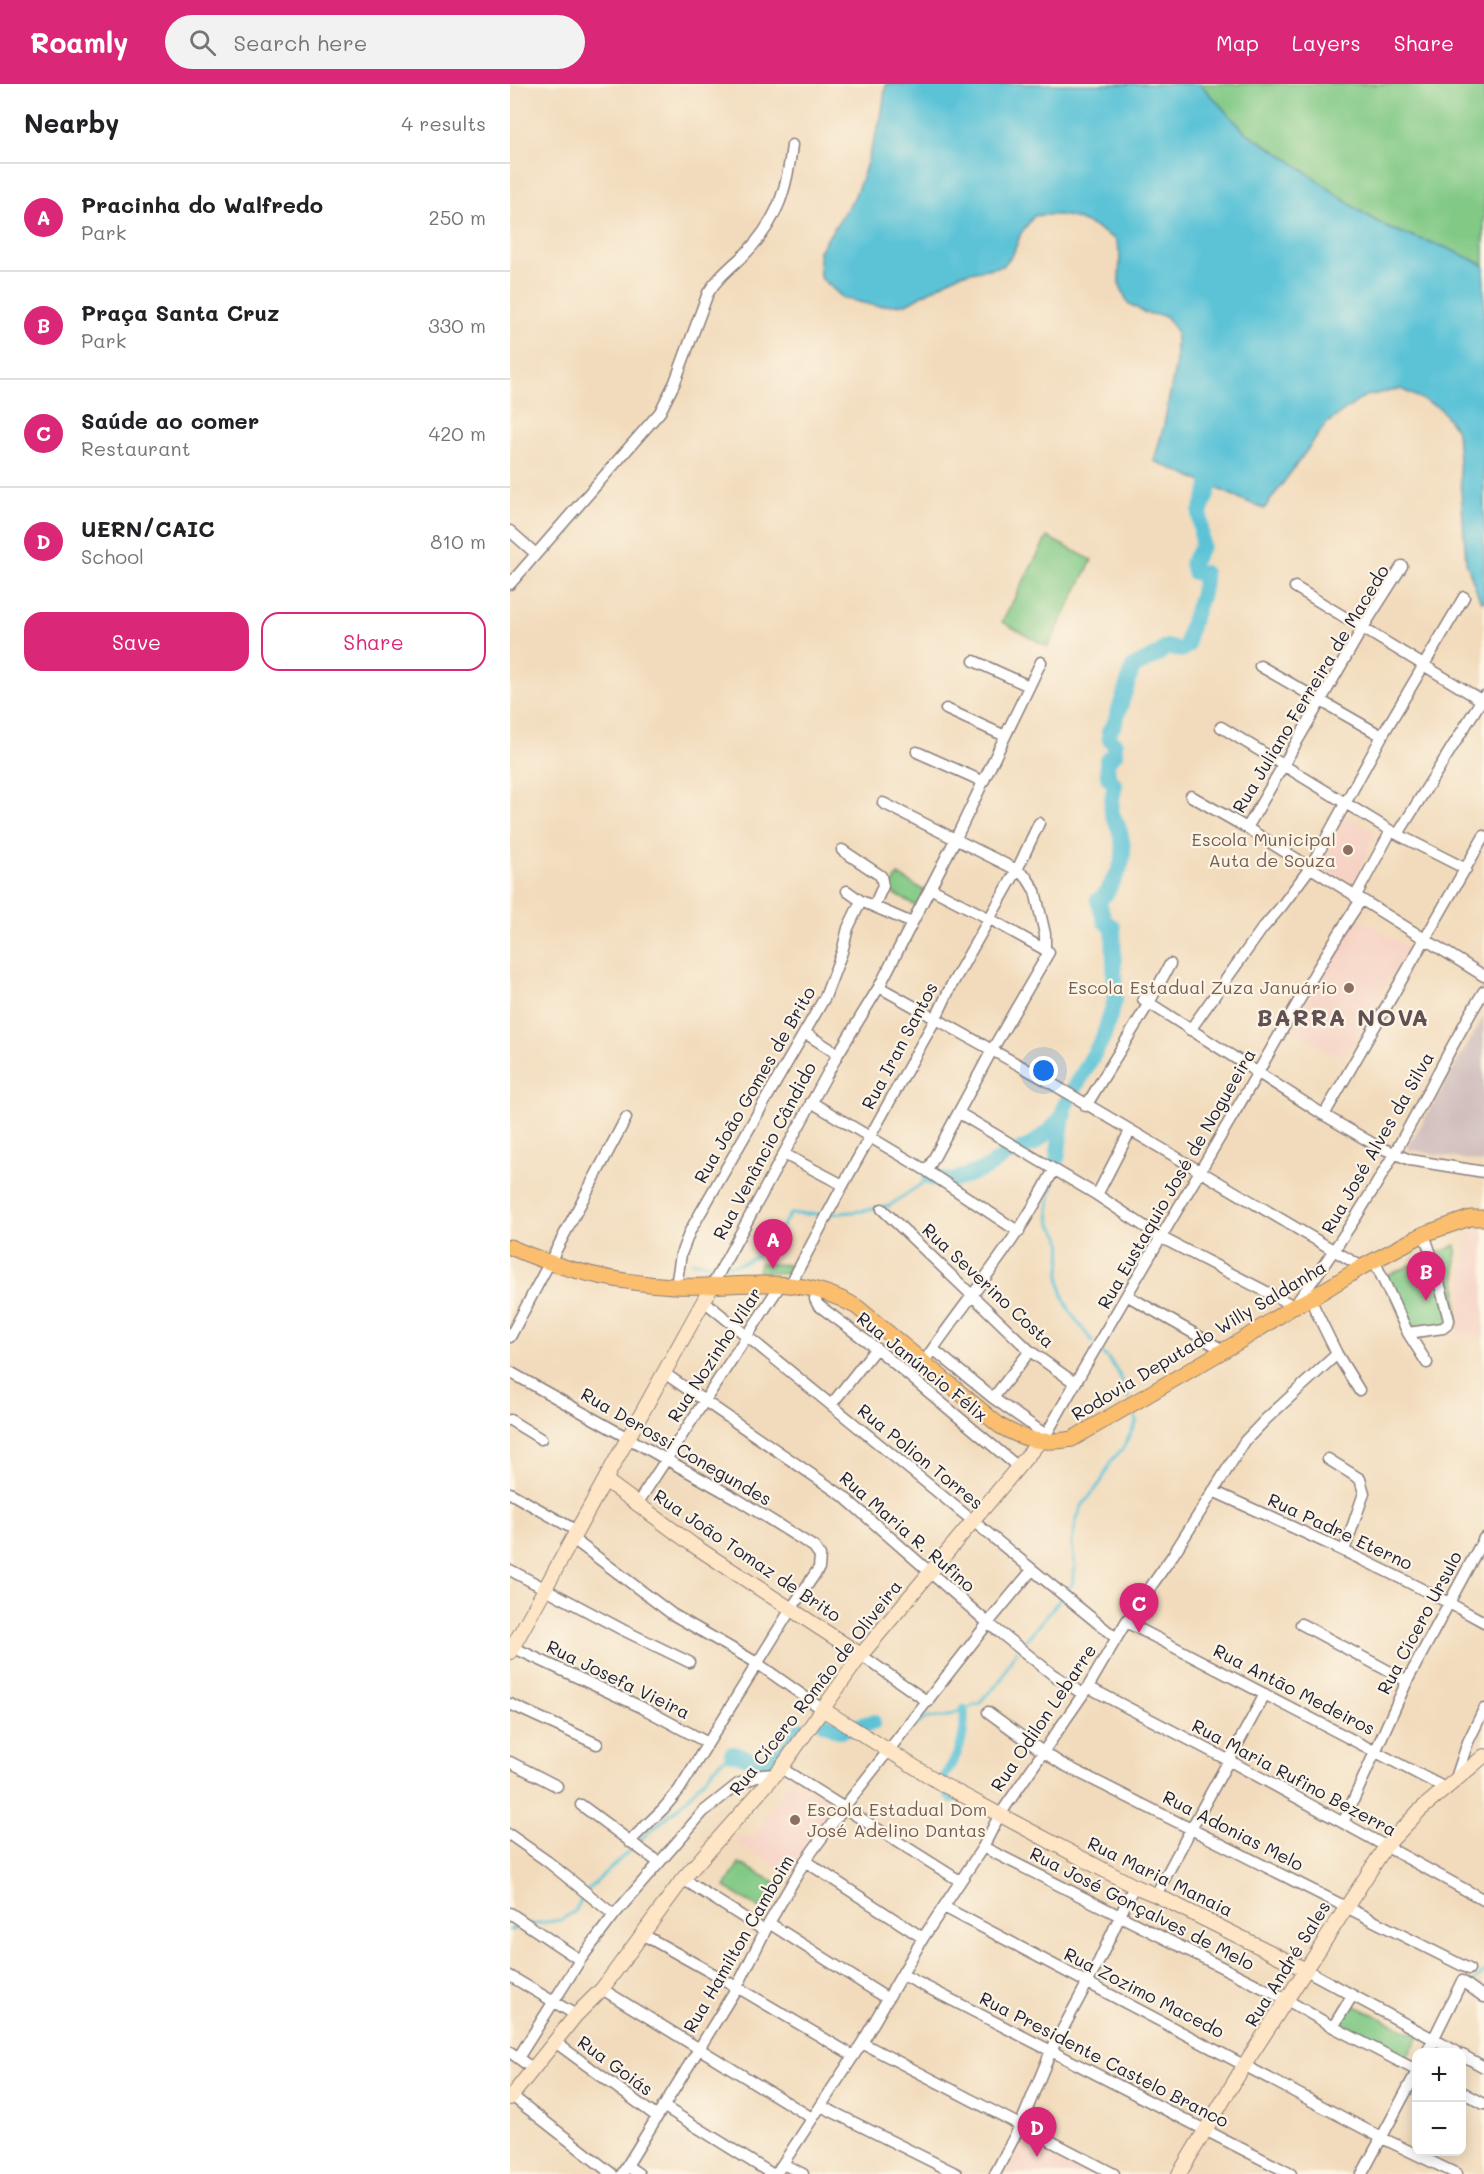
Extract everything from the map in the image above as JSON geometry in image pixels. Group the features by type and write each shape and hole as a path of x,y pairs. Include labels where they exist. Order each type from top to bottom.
{"main road":[{"name":"Rodovia Deputado Willy Saldanha","path":"510,1247 583,1273 676,1286 786,1284 836,1295 857,1307 1000,1426 1021,1438 1072,1439 1368,1264 1424,1234 1470,1218 1484,1218"}],"street":[{"path":"510,584 660,412 675,382 708,293 716,280 757,240 781,202 792,145"},
{"path":"510,531 536,554"},
{"name":"Rua Juliano Ferreira de Macedo","path":"1247,828 1362,629 1402,566"},
{"path":"1295,587 1362,629 1483,698"},
{"path":"1190,1030 1262,929 1310,868 1423,665 1464,597"},
{"path":"975,661 1029,686"},
{"name":"Rua Venâncio Cândido","path":"511,1649 704,1301 811,1102 879,987 955,840 1041,662"},
{"path":"1260,666 1383,736"},
{"name":"Rua Eustaquio José de Nogueeira","path":"1042,1439 1162,1238 1395,833 1483,698"},
{"path":"946,709 1005,736"},
{"path":"1221,727 1395,833 1466,869"},
{"path":"917,752 982,781"},
{"path":"1191,796 1247,828 1484,976"},
{"path":"883,803 1017,870 1028,878 1035,891 1045,934 1047,951 927,1171"},
{"name":"Rua Iran Santos","path":"786,1284 1017,870 1039,823"},
{"path":"1324,1115 1484,836"},
{"path":"842,850 876,871 883,880 882,892 874,906"},
{"path":"930,888 1047,951"},
{"path":"847,891 861,901 912,923"},
{"name":"Rua João Gomes de Brito","path":"676,1286 681,1254 690,1231 805,1033 832,981 848,928 861,901"},
{"path":"1086,1106 1146,1001 1170,964"},
{"path":"879,987 1044,1079 1334,1253 1368,1264 1427,1363"},
{"name":"Rua José Alves da Silva","path":"1294,1306 1334,1253 1394,1154 1484,991"},
{"path":"1146,1001 1324,1115 1394,1154 1410,1160 1484,1172"},
{"path":"805,1033 838,1054"},
{"path":"811,1102 927,1171 1019,1232"},
{"path":"959,1113 1053,1171 1097,1195 1162,1238 1294,1306"},
{"path":"510,1337 626,1118"},
{"path":"1097,1195 1130,1131"},
{"path":"784,1154 843,1185"},
{"path":"923,1364 1019,1232 1053,1171"},
{"name":"Rua Severino Costa","path":"882,1209 1030,1352 1075,1383"},
{"path":"1408,1332 1443,1328 1449,1320 1424,1234"},
{"name":"Rua Nozinho Vilar","path":"637,1504 747,1336 786,1284"},
{"name":"Rua Janúncio Félix","path":"816,1289 815,1299 818,1305 876,1348 1017,1466"},
{"path":"1128,1296 1223,1350"},
{"path":"1310,1299 1337,1354 1359,1390"},
{"name":"Rua Polion Torres","path":"704,1301 1116,1638"},
{"path":"831,1405 876,1348"},
{"path":"933,1349 1042,1439"},
{"path":"993,1398 1030,1352"},
{"name":"Rua Odilon Lebarre","path":"774,2174 783,2164 852,2055 862,2043 923,1938 983,1847 999,1816 1085,1690 1126,1622 1173,1555 1245,1442 1256,1428 1337,1354"},
{"name":"Rua Derossi Conegundes","path":"510,1371 737,1499 814,1547 820,1556 819,1569 791,1608"},
{"name":"Rua Maria R. Rufino","path":"664,1373 843,1496 988,1623 1052,1674 1085,1690"},
{"path":"510,1420 541,1439"},
{"name":"Rua Cícero Romão de Oliveira","path":"511,2097 576,2015 602,1989 683,1879 778,1771 861,1655 1017,1466 1042,1439"},
{"path":"1328,1459 1360,1479 1363,1484 1364,1493 1344,1551"},
{"name":"Rua João Tomaz de Brito","path":"605,1480 710,1557 791,1608 928,1702"},
{"name":"Rua Padre Eterno","path":"1213,1491 1482,1618"},
{"path":"510,1492 575,1535 672,1614 757,1663 822,1708"},
{"name":"Rua Cícero Ursulo","path":"1343,1823 1407,1681 1484,1538"},
{"path":"510,1570 689,1662"},
{"name":"Rua Hamilton Camboim","path":"624,2170 737,1987 767,1927 806,1861 845,1806 1032,1570"},
{"path":"629,1842 679,1790 791,1608"},
{"name":"Rua Antão Medeiros","path":"1126,1622 1374,1750 1451,1785"},
{"path":"1301,1624 1407,1681"},
{"name":"Rua Josefa Vieira","path":"511,1649 639,1706 708,1743"},
{"name":"Rua Maria Rufino Bezerra","path":"1085,1690 1230,1761 1484,1900"},
{"path":"1156,1895 1190,1828 1230,1761 1265,1694"},
{"path":"510,1704 597,1744"},
{"name":"Rua Maria Manaia","path":"822,1708 888,1752 999,1816 1134,1886 1306,1970"},
{"path":"1451,1785 1484,1709"},
{"name":"Rua Adonias Melo","path":"988,1712 1043,1752 1469,1969"},
{"name":"Rua André Sales","path":"1179,2174 1245,2064 1386,1846 1420,1810 1484,1756"},
{"path":"510,1762 557,1786"},
{"path":"533,2069 514,2055 580,1960 658,1862 703,1812 722,1796 751,1778 778,1771 845,1806 960,1881"},
{"path":"581,1805 658,1862"},
{"path":"510,1835 547,1861 614,1915"},
{"name":"Rua José Gonçalves de Melo","path":"983,1847 1287,2001 1412,2069"},
{"path":"806,1861 923,1938"},
{"path":"683,1879 888,1999"},
{"path":"995,2174 1020,2126 1051,2051 1088,1982 1134,1886"},
{"name":"Rua Zozimo Macedo","path":"944,1907 1382,2138 1457,2174"},
{"path":"510,1913 580,1960"},
{"path":"642,1934 852,2055"},
{"path":"1306,1970 1450,2048"},
{"path":"510,1976 576,2015"},
{"name":"Rua Presidente Castelo Branco","path":"903,1976 1291,2174"},
{"path":"1429,2048 1462,1981 1484,1997"},
{"path":"602,1989 812,2118"},
{"path":"1333,2027 1352,1996"},
{"name":"Rua Goiás","path":"555,2042 656,2116"},
{"path":"862,2043 1114,2174"},
{"path":"1466,2058 1484,2067"},
{"path":"1362,2174 1412,2079"},
{"path":"1466,2095 1484,2104"},
{"path":"511,2097 612,2174"},
{"path":"663,2106 774,2174"},
{"path":"821,2106 957,2174"},
{"path":"783,2164 803,2174"},
{"path":"624,2170 639,2174"}],"shaded area":[{"name":"Escola Municipal Auta de Souza","path":"1345,815 1376,832 1354,883 1320,869"},
{"name":"Escola Estadual Zuza Januário","path":"1356,916 1407,948 1343,1060 1291,1029"},
{"path":"1484,1016 1484,1163 1407,1149 1435,1101"},
{"path":"1484,1233 1484,1336 1458,1333 1467,1234"},
{"name":"Escola Estadual Dom José Adelino Dantas","path":"791,1777 836,1806 791,1875 737,1843 741,1834 752,1839"},
{"path":"1025,2139 1094,2174 1006,2174"}],"green space":[{"path":"1200,84 1484,84 1484,265 1447,248 1388,228 1358,210 1287,158 1245,132"},
{"path":"1047,537 1092,560 1048,647 1002,622"},
{"path":"898,875 925,891 918,907 889,891"},
{"path":"1456,1245 1457,1326 1406,1327 1384,1277"},
{"path":"760,1263 789,1265 787,1274 758,1272"},
{"path":"739,1863 777,1883 760,1909 725,1887"},
{"path":"1347,2002 1419,2036 1406,2059 1335,2024"}],"water":[{"path":"886,84 1200,84 1245,132 1287,158 1358,210 1388,228 1447,248 1484,265 1484,602 1480,600 1466,562 1457,431 1440,408 1401,389 1365,396 1326,424 1264,509 1154,461 1164,425 1176,362 1176,331 1165,316 1145,313 1128,303 1119,283 1120,254 1116,240 1086,223 1067,216 1034,216 1021,233 1013,254 1003,266 960,274 906,304 876,306 843,298 820,277 819,251 854,198 881,118"}],"waterway":[{"path":"1057,1159 1064,1107 1103,1038 1115,1000 1113,927 1105,922 1098,900 1106,893 1118,872 1123,853 1118,826 1111,810 1115,785 1108,777 1107,760 1115,754 1115,744 1110,740 1109,731 1114,725 1133,667 1157,655 1167,647 1181,650 1187,646 1204,582 1204,573 1194,572 1192,563 1202,546 1200,513 1208,491 1213,463"},
{"path":"930,1178 952,1181 987,1168 1006,1155 1032,1145 1064,1115"},
{"path":"830,1214 889,1206 930,1178"},
{"path":"1054,1179 1049,1213 1051,1224 1059,1234 1061,1241 1061,1290 1072,1314 1093,1342"},
{"path":"727,1265 748,1261 756,1256 772,1240 790,1214 824,1214"},
{"path":"692,1262 720,1265"},
{"path":"1102,1353 1116,1368 1129,1399"},
{"path":"1065,1592 1072,1585 1075,1568 1072,1543 1076,1521 1082,1506 1101,1482 1111,1461 1123,1448 1137,1421 1132,1409"},
{"path":"1021,1646 1061,1598"},
{"path":"913,1725 926,1718 945,1717 980,1703 1000,1681 1017,1651"},
{"path":"952,1800 942,1786 961,1741 964,1729 964,1709"},
{"path":"825,1724 841,1731 873,1722"},
{"path":"732,1754 759,1762 767,1761 786,1749 801,1729"},
{"path":"637,1842 681,1805 720,1762 732,1754"},
{"path":"588,1890 633,1847"},
{"path":"530,1924 561,1920 575,1911 584,1895"},
{"path":"510,1930 524,1926"},
{"path":"1471,1984 1484,1972"}],"place":[{"name":"Escola Municipal Auta de Souza","path":"1348,850"},
{"name":"Escola Estadual Zuza Januário","path":"1349,988"},
{"name":"Pracinha do Walfredo","path":"773,1269"},
{"name":"Praça Santa Cruz","path":"1426,1301"},
{"name":"Saúde ao comer","path":"1139,1633"},
{"name":"Escola Estadual Dom José Adelino Dantas","path":"795,1820"},
{"name":"UERN/CAIC","path":"1037,2157"}],"district":[{"name":"BARRA NOVA","path":"1343,1018"}]}
